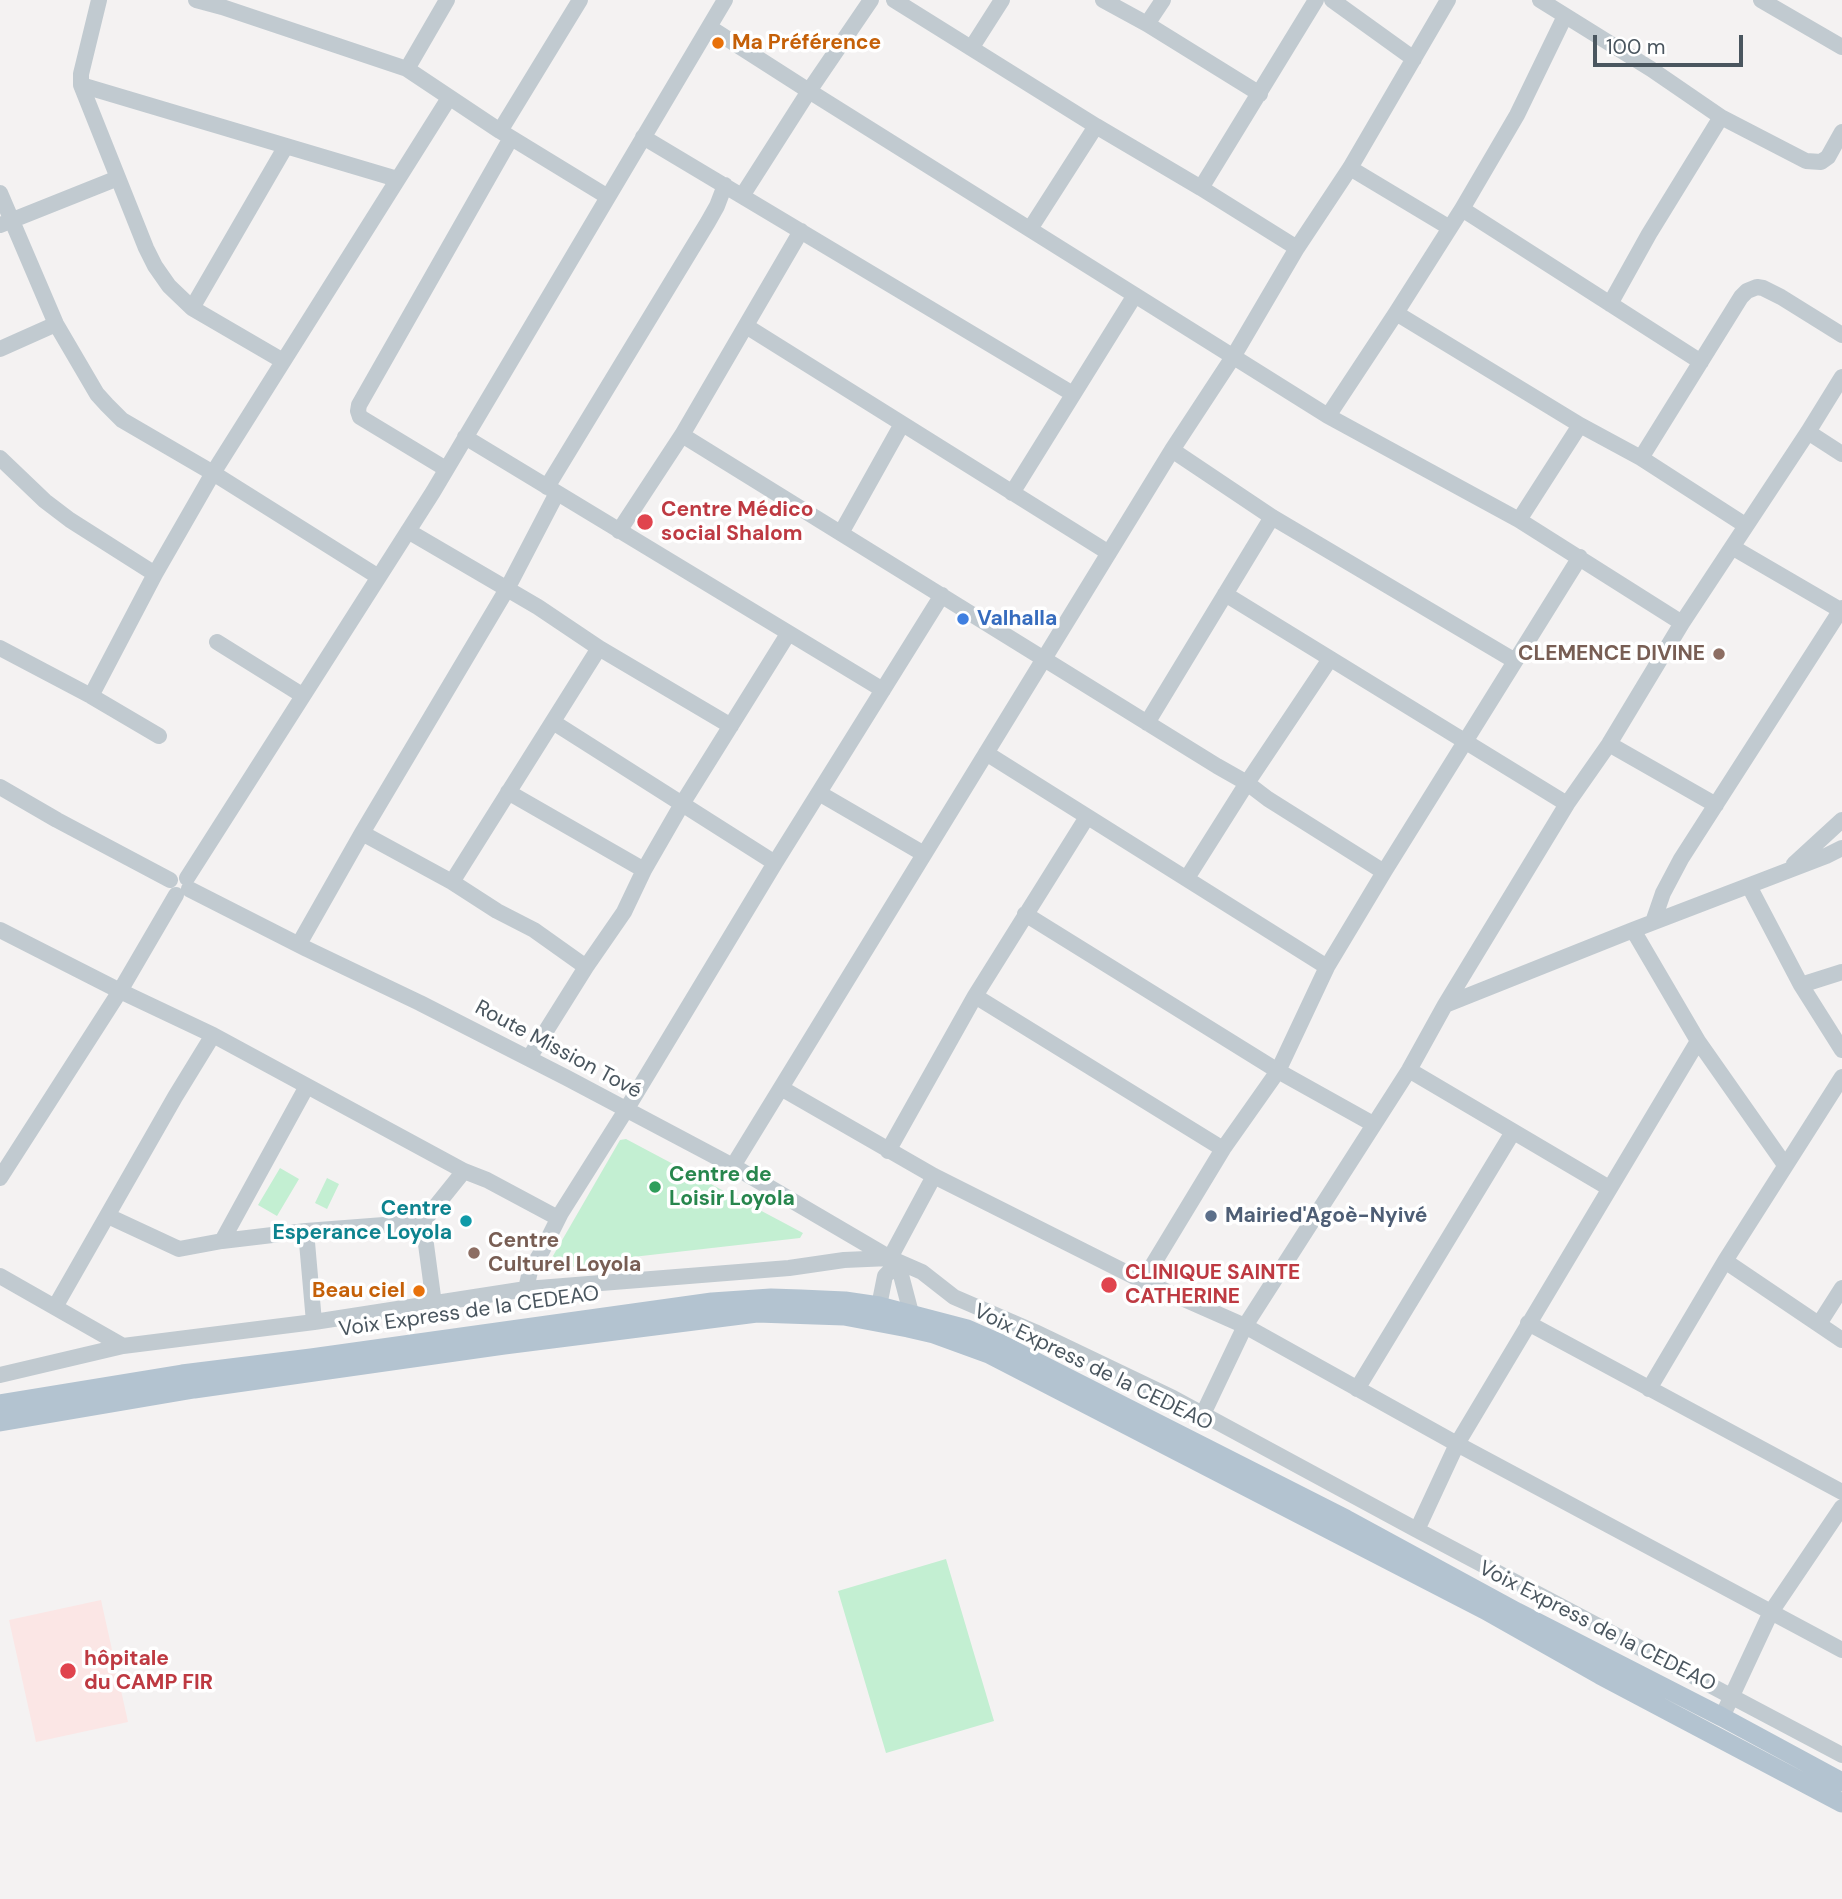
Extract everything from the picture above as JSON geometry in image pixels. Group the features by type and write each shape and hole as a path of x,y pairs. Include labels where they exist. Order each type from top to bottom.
{"main road":[{"name":"Voix Express de la CEDEAO","path":"0,1404 182,1374 712,1302 791,1299 845,1301 879,1306 909,1321"},
{"path":"0,1422 194,1389 504,1345 757,1313 909,1321 934,1334 989,1354 1275,1492 1600,1675 1801,1771 1842,1803"},
{"name":"Voix Express de la CEDEAO","path":"1275,1492 1346,1519 1517,1612 1722,1717 1801,1771 1842,1782"}],"street":[{"path":"99,0 81,74 81,85 155,266 169,286 192,308 283,361"},
{"path":"196,0 222,3 407,69 505,135 608,197"},
{"path":"407,69 447,0"},
{"path":"446,469 360,416 359,405 580,0"},
{"path":"0,1178 120,991 181,885 408,531 725,0"},
{"path":"742,196 871,0"},
{"path":"894,0 1297,248"},
{"path":"972,47 1002,0"},
{"path":"1102,0 1147,24 1259,94"},
{"path":"1147,24 1163,0"},
{"path":"1201,188 1316,0"},
{"path":"1332,0 1414,59"},
{"path":"733,1166 1172,450 1233,357 1297,248 1350,168 1448,0"},
{"path":"1540,0 1651,69 1720,117 1806,161 1816,163 1828,157 1842,132"},
{"path":"1761,0 1842,47"},
{"path":"1328,416 1462,209 1517,114 1565,16"},
{"path":"709,27 1328,416 1519,520 1682,623"},
{"path":"81,85 397,179"},
{"path":"91,696 155,574 213,473 449,97"},
{"path":"1610,304 1720,117"},
{"path":"1030,229 1096,126"},
{"path":"643,137 1073,394"},
{"path":"192,308 286,145"},
{"path":"1350,168 1450,228"},
{"path":"6,223 118,178"},
{"path":"299,944 507,589 552,490 708,222 725,186"},
{"path":"0,193 6,223 56,324 97,394 122,420 213,473 377,576"},
{"path":"1462,209 1701,362"},
{"path":"619,531 682,435 802,231"},
{"path":"1641,458 1747,291 1763,288 1842,335"},
{"path":"1012,493 1135,295"},
{"path":"1396,313 1580,425 1641,458 1745,525"},
{"path":"0,348 56,324"},
{"path":"746,326 1109,553"},
{"path":"1203,1414 1245,1326 1409,1070 1445,1005 1567,803 1609,744 1682,623 1842,377"},
{"path":"841,533 902,424"},
{"path":"1519,520 1580,425"},
{"path":"1808,432 1842,454"},
{"path":"682,435 1247,783 1384,872"},
{"path":"465,437 883,690"},
{"path":"1172,450 1272,517 1516,661"},
{"path":"0,458 70,520 155,574"},
{"path":"1147,723 1272,517"},
{"path":"408,531 731,726"},
{"path":"1653,922 1663,893 1675,871 1842,610 1732,547"},
{"path":"1143,1281 1223,1149 1278,1071 1327,967 1580,557"},
{"path":"1225,594 1567,803"},
{"path":"526,1289 530,1271 558,1218 942,595"},
{"path":"529,1058 624,912 644,870 682,804 788,634"},
{"path":"217,642 302,695"},
{"path":"0,648 159,736"},
{"path":"452,882 600,648"},
{"path":"1187,878 1330,659"},
{"path":"553,722 775,863"},
{"path":"1609,744 1716,805"},
{"path":"986,753 1327,967"},
{"name":"Route Mission Tové","path":"0,787 181,885 421,1003 733,1166 892,1263 906,1264 922,1272 954,1297 1035,1332 1173,1398 1842,1755"},
{"path":"508,792 644,870"},
{"path":"819,793 924,854"},
{"path":"888,1150 975,996 1087,817"},
{"path":"1787,870 1840,829"},
{"path":"362,833 534,930 586,967"},
{"path":"1445,1005 1842,848"},
{"path":"1749,886 1801,985 1842,1050"},
{"path":"1025,915 1278,1071 1373,1124"},
{"path":"0,930 213,1035 464,1171 487,1180 558,1218"},
{"path":"1633,930 1698,1041 1785,1165"},
{"path":"1801,985 1842,972"},
{"path":"975,996 1223,1149"},
{"path":"55,1307 213,1035"},
{"path":"1417,1530 1457,1444 1698,1041"},
{"path":"1409,1070 1609,1188"},
{"path":"1649,1389 1725,1261 1842,1077"},
{"path":"222,1241 307,1086"},
{"path":"781,1088 934,1176 1143,1281 1245,1326 1457,1444 1842,1650"},
{"path":"1357,1389 1513,1132"},
{"path":"434,1304 423,1222 464,1171"},
{"path":"879,1306 886,1276 934,1176"},
{"path":"108,1216 179,1249 306,1231 423,1222"},
{"path":"306,1231 314,1322"},
{"path":"0,1375 123,1346 314,1322 526,1289 776,1270 844,1260 892,1263 901,1275 909,1321"},
{"path":"1725,1261 1842,1340"},
{"path":"0,1276 123,1346"},
{"path":"1819,1324 1842,1288"},
{"path":"1528,1323 1842,1492"},
{"path":"1722,1717 1771,1612 1842,1507"}],"shaded area":[{"name":"hôpitale du CAMP FIR","path":"101,1600 128,1722 36,1742 9,1620"}],"green space":[{"name":"Centre de Loisir Loyola","path":"626,1139 803,1233 800,1238 615,1259 551,1271 546,1268 620,1140"},
{"path":"280,1168 299,1179 277,1216 258,1205"},
{"path":"327,1178 339,1184 327,1209 315,1203"},
{"path":"946,1559 994,1721 886,1753 838,1591"}],"place":[{"name":"Ma Préférence","path":"718,43"},
{"name":"Centre Médico social Shalom","path":"645,522"},
{"name":"Valhalla","path":"963,619"},
{"name":"CLEMENCE DIVINE","path":"1719,654"},
{"name":"Centre de Loisir Loyola","path":"655,1187"},
{"name":"Mairied'Agoè-Nyivé","path":"1211,1216"},
{"name":"Centre Esperance Loyola","path":"466,1221"},
{"name":"Centre Culturel Loyola","path":"474,1253"},
{"name":"CLINIQUE SAINTE CATHERINE","path":"1109,1285"},
{"name":"Beau ciel","path":"419,1291"},
{"name":"hôpitale du CAMP FIR","path":"68,1671"}]}
